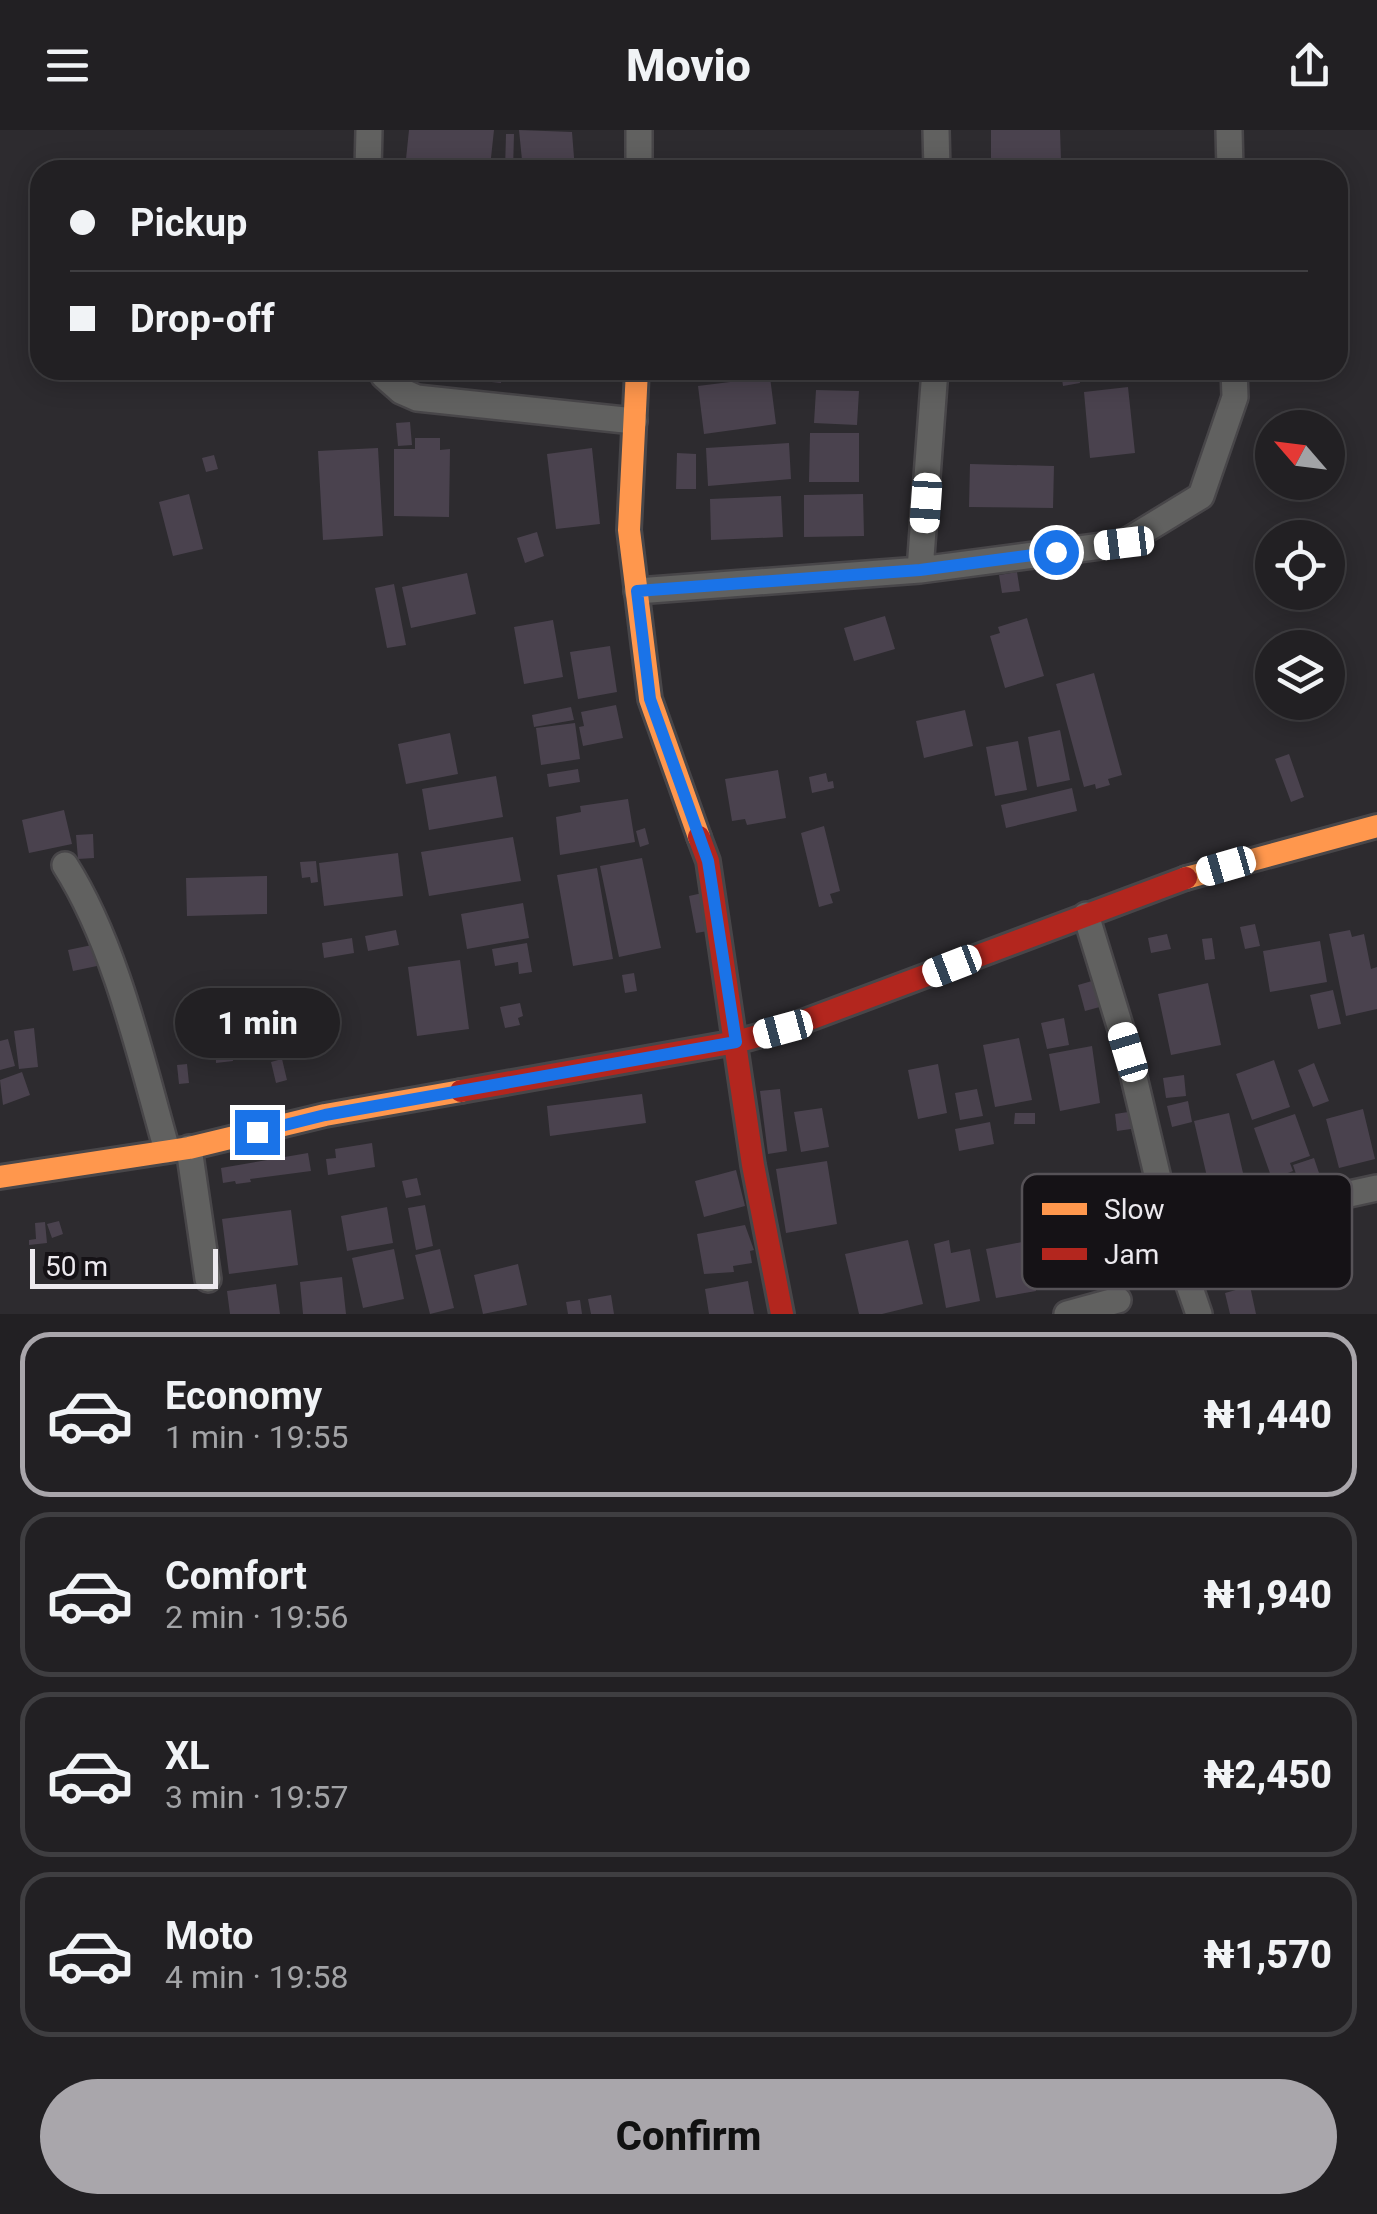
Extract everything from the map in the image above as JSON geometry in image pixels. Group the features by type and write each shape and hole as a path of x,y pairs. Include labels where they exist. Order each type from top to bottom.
{"main road":[{"path":"636,380 630,530 650,699 708,861 753,1165 782,1314"},
{"path":"0,1178 178,1149 325,1115 736,1042 783,1029 1193,876 1377,826"}],"street":[{"path":"368,130 368,160"},
{"path":"639,160 640,130"},
{"path":"936,130 937,160"},
{"path":"1230,130 1230,160"},
{"path":"389,380 417,398 634,421"},
{"path":"920,570 935,380"},
{"path":"637,591 920,570 1124,543 1201,496 1235,397 1234,380"},
{"path":"65,866 88,902 178,1149 208,1279"},
{"path":"1086,915 1128,1052 1157,1174"},
{"path":"1352,1193 1377,1188"},
{"path":"1190,1289 1199,1314"},
{"path":"1066,1314 1118,1300"}],"building":[{"path":"409,130 494,130 491,160 406,159"},
{"path":"519,130 572,132 574,160 522,160"},
{"path":"991,130 1060,130 1061,160 991,160"},
{"path":"506,134 514,134 513,160 505,160"},
{"path":"770,380 776,424 704,434 698,386"},
{"path":"1062,380 1080,380 1080,383 1063,386"},
{"path":"1128,387 1135,453 1090,458 1084,392"},
{"path":"816,390 859,391 857,425 814,423"},
{"path":"410,422 412,445 398,446 396,423"},
{"path":"810,433 859,433 859,482 809,482"},
{"path":"415,438 440,438 440,450 450,449 449,517 394,516 394,449 415,449"},
{"path":"789,443 791,479 708,486 706,448"},
{"path":"378,448 383,536 323,540 318,451"},
{"path":"592,448 600,524 556,529 547,454"},
{"path":"677,453 696,454 696,489 676,489"},
{"path":"214,455 218,469 206,472 202,458"},
{"path":"970,464 1054,466 1053,508 969,507"},
{"path":"189,494 203,549 173,556 159,502"},
{"path":"863,494 864,536 804,537 804,495"},
{"path":"781,496 783,537 711,540 710,499"},
{"path":"537,532 544,556 525,563 517,538"},
{"path":"1017,572 1020,591 1002,593 999,575"},
{"path":"467,573 476,614 411,628 402,587"},
{"path":"394,584 406,645 387,648 375,588"},
{"path":"885,616 895,649 854,661 844,628"},
{"path":"1027,618 1044,676 1005,688 990,636 1000,633 998,627"},
{"path":"553,620 563,677 524,684 514,627"},
{"path":"610,646 617,692 578,699 570,652"},
{"path":"1094,673 1122,775 1108,779 1110,785 1096,789 1095,784 1084,787 1056,684"},
{"path":"616,705 623,738 583,746 581,712"},
{"path":"571,707 574,720 534,727 532,715"},
{"path":"965,710 973,746 924,758 916,721"},
{"path":"575,723 580,759 541,765 536,728"},
{"path":"1060,730 1070,780 1037,787 1028,737"},
{"path":"450,733 458,774 406,784 398,744"},
{"path":"1018,741 1027,790 995,796 986,747"},
{"path":"1289,754 1304,797 1291,802 1275,759"},
{"path":"578,769 580,782 549,787 547,774"},
{"path":"778,770 786,818 747,825 745,819 732,821 725,779"},
{"path":"826,773 834,788 812,793 809,777"},
{"path":"496,776 503,817 429,830 422,789"},
{"path":"1072,788 1077,811 1006,828 1001,805"},
{"path":"628,799 635,842 560,855 556,817 581,812 580,806"},
{"path":"64,810 72,844 29,853 22,820"},
{"path":"824,826 840,891 830,894 833,903 819,907 801,833"},
{"path":"645,828 649,844 640,847 636,831"},
{"path":"93,834 94,858 78,859 76,835"},
{"path":"513,837 521,881 429,896 421,852"},
{"path":"398,853 403,896 324,906 319,863"},
{"path":"642,858 661,948 619,957 600,866"},
{"path":"316,861 318,882 311,883 310,877 302,878 300,862"},
{"path":"597,868 613,959 573,966 557,875"},
{"path":"267,876 267,914 187,916 186,878"},
{"path":"707,892 714,930 696,933 689,896"},
{"path":"523,903 529,938 467,949 461,914"},
{"path":"1255,924 1260,946 1245,949 1240,927"},
{"path":"396,930 399,945 368,951 365,936"},
{"path":"1350,930 1352,937 1364,934 1371,969 1377,967 1377,1009 1346,1016 1329,934"},
{"path":"1167,934 1171,949 1151,953 1148,938"},
{"path":"352,938 354,953 324,958 322,943"},
{"path":"1212,938 1215,959 1205,960 1202,939"},
{"path":"1320,941 1327,982 1270,992 1263,951"},
{"path":"527,943 532,972 519,974 518,962 495,966 492,949"},
{"path":"92,945 97,966 73,971 68,950"},
{"path":"460,960 469,1029 417,1036 408,967"},
{"path":"634,973 637,991 625,993 622,975"},
{"path":"1099,979 1107,1005 1085,1011 1078,985"},
{"path":"1208,983 1221,1045 1171,1055 1158,994"},
{"path":"1333,990 1341,1024 1318,1029 1310,995"},
{"path":"520,1003 520,1025 505,1028 500,1007"},
{"path":"1064,1018 1069,1045 1047,1049 1041,1023"},
{"path":"34,1028 38,1067 19,1069 14,1031"},
{"path":"231,1038 233,1061 216,1063 215,1039"},
{"path":"1019,1038 1032,1100 995,1107 983,1045"},
{"path":"8,1039 15,1066 0,1070 0,1041"},
{"path":"1092,1046 1100,1103 1060,1111 1049,1054"},
{"path":"282,1059 287,1080 276,1083 271,1062"},
{"path":"1274,1060 1290,1107 1252,1120 1236,1074"},
{"path":"1314,1063 1329,1101 1313,1107 1298,1070"},
{"path":"187,1064 189,1083 179,1084 177,1065"},
{"path":"938,1064 947,1113 918,1119 908,1070"},
{"path":"22,1072 30,1095 3,1105 0,1080"},
{"path":"1184,1075 1186,1096 1166,1098 1163,1078"},
{"path":"780,1089 787,1151 768,1154 760,1091"},
{"path":"977,1089 983,1116 960,1120 955,1093"},
{"path":"642,1094 646,1123 550,1136 547,1106"},
{"path":"1188,1101 1192,1122 1172,1127 1167,1106"},
{"path":"822,1108 829,1147 801,1152 794,1112"},
{"path":"1363,1109 1375,1159 1339,1168 1326,1119"},
{"path":"1135,1111 1138,1128 1117,1131 1115,1114"},
{"path":"1015,1113 1035,1113 1035,1124 1014,1124"},
{"path":"1229,1113 1243,1173 1206,1174 1194,1121"},
{"path":"1295,1114 1310,1156 1290,1163 1293,1171 1270,1174 1254,1128"},
{"path":"990,1122 994,1144 959,1151 955,1129"},
{"path":"372,1143 375,1167 328,1175 326,1159 336,1158 335,1149"},
{"path":"308,1153 311,1171 223,1183 221,1168"},
{"path":"1314,1158 1319,1173 1296,1174 1293,1165"},
{"path":"827,1161 837,1224 786,1233 776,1169"},
{"path":"736,1170 745,1206 704,1217 695,1181"},
{"path":"417,1178 421,1195 406,1198 402,1181"},
{"path":"425,1205 433,1246 416,1250 408,1208"},
{"path":"387,1207 393,1243 347,1251 341,1216"},
{"path":"291,1210 298,1265 229,1274 222,1219"},
{"path":"59,1221 63,1234 52,1238 47,1224"},
{"path":"45,1222 47,1243 29,1245 29,1240 36,1239 35,1223"},
{"path":"745,1225 754,1250 750,1251 752,1263 733,1266 734,1272 704,1274 697,1234"},
{"path":"908,1240 923,1304 882,1314 859,1314 845,1254"},
{"path":"949,1240 951,1253 970,1249 980,1301 946,1308 934,1244"},
{"path":"1022,1242 1022,1289 1036,1291 996,1298 986,1249"},
{"path":"394,1249 404,1299 363,1308 352,1258"},
{"path":"440,1249 454,1308 430,1314 415,1255"},
{"path":"518,1264 527,1305 483,1314 474,1275"},
{"path":"342,1277 346,1314 303,1314 300,1282"},
{"path":"748,1281 754,1314 709,1314 705,1289"},
{"path":"276,1284 280,1314 230,1314 227,1291"},
{"path":"1251,1289 1256,1314 1230,1314 1225,1293"},
{"path":"611,1295 614,1314 591,1314 588,1299"},
{"path":"580,1300 582,1314 568,1314 566,1302"}],"traffic: slow":[{"path":"636,380 629,530 650,699 699,837"},
{"path":"1186,878 1377,826"},
{"path":"0,1177 189,1148 325,1115 461,1091"}],"traffic: jam":[{"path":"699,837 708,861 753,1165 782,1314"},
{"path":"461,1091 736,1042 783,1029 1186,878"}],"route":[{"path":"257,1132 325,1115 736,1042 708,861 650,699 637,591 920,570 1056,552"}]}
